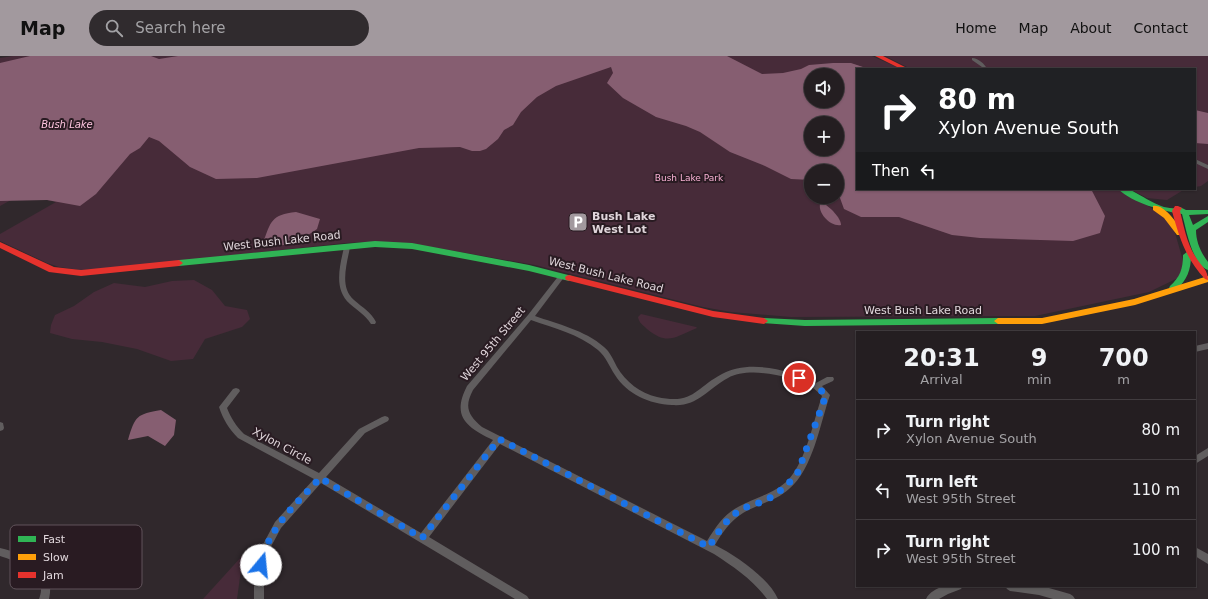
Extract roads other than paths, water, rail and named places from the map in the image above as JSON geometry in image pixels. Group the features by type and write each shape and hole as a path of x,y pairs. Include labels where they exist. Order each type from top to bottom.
{"street":[{"path":"878,56 904,68"},
{"path":"974,59 985,68"},
{"path":"1196,161 1208,167"},
{"path":"1124,190 1167,216 1181,233"},
{"path":"1128,190 1148,200 1180,210 1208,206"},
{"path":"1147,203 1180,210 1208,212"},
{"path":"1171,290 1186,275 1189,268 1187,253 1181,233 1180,210"},
{"path":"1180,210 1198,255 1208,267"},
{"path":"1192,238 1192,229 1208,218"},
{"name":"West Bush Lake Road","path":"0,245 52,270 82,273 375,244 412,246 517,265 713,314 774,322 804,323 1042,321 1135,302 1208,278"},
{"path":"347,247 342,290 351,302 368,312 373,322"},
{"path":"1187,253 1198,269 1208,278"},
{"name":"West 95th Street","path":"562,276 530,317 470,388 463,406 465,415 470,423 709,547 736,563 755,578 773,599"},
{"path":"530,317 595,344 610,358 619,377 628,386 651,399 676,402 686,401 703,393 718,380 738,371 783,374 799,378 816,386 826,395 798,472 790,483 767,499 740,510 719,530 709,547"},
{"path":"1196,349 1208,346"},
{"path":"816,386 830,379"},
{"name":"Xylon Circle","path":"236,390 223,407 226,418 232,428 251,443 320,478"},
{"path":"259,599 259,577 263,553 278,525 362,431 385,419"},
{"path":"422,538 499,439"},
{"path":"1196,460 1207,455"},
{"path":"320,478 524,599"},
{"path":"0,552 10,555"},
{"path":"1196,552 1208,559"},
{"path":"931,599 936,594 954,587"},
{"path":"1017,587 1039,590 1070,599"},
{"path":"44,599 46,589"}],"water":[{"name":"Bush Lake","path":"30,56 151,56 159,59 178,56 727,56 762,74 783,73 801,69 809,65 833,63 851,63 866,68 856,68 856,190 1092,190 1105,216 1100,233 1073,241 980,238 952,235 899,217 861,217 844,209 842,204 844,204 844,164 804,164 804,180 791,179 765,166 730,152 700,132 656,117 623,98 607,83 613,73 611,67 556,86 537,97 521,112 513,125 504,130 498,139 486,149 480,151 472,151 460,147 419,148 257,178 216,179 190,167 159,141 149,137 140,148 130,154 96,194 80,206 47,200 0,201 0,63"},
{"path":"1196,110 1208,113 1208,144 1196,143"},
{"path":"820,204 824,204 829,207 841,222 841,225 829,222 823,216"},
{"path":"296,212 320,219 317,229 304,238 286,245 271,245 263,243 273,220 281,215"},
{"path":"161,410 176,420 174,435 165,446 148,436 128,440 135,421 138,418 147,413"}],"place":[{"name":"Bush Lake West Lot","path":"578,222"}],"park label":[{"name":"Bush Lake Park","path":"689,178"}]}
